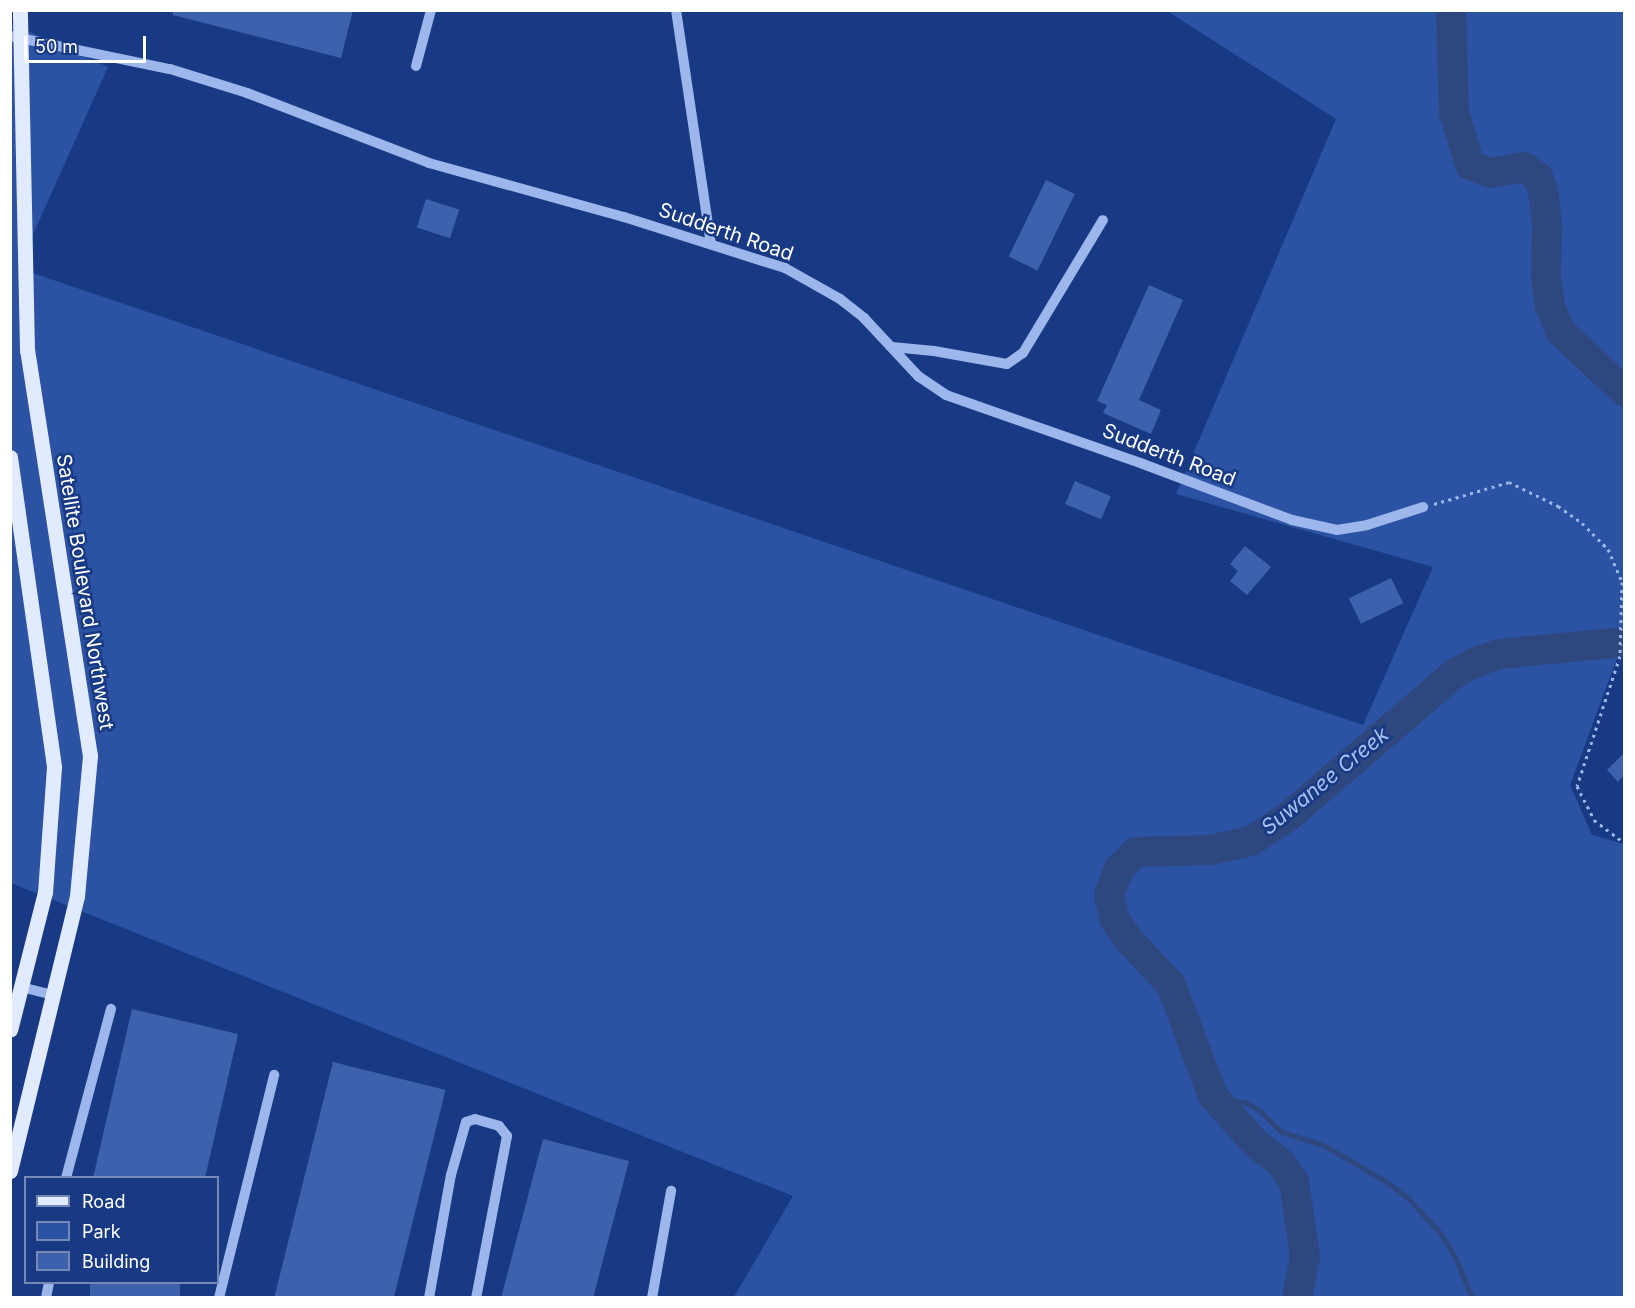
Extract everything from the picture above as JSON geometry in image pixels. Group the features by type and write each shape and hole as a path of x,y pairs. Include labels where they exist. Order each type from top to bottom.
{"main road":[{"name":"Satellite Boulevard Northwest","path":"10,1172 77,896 90,756 27,350 15,37 20,10"},
{"path":"10,457 54,767 45,892 10,1030"}],"street":[{"path":"416,66 431,10"},
{"path":"676,10 711,244"},
{"name":"Sudderth Road","path":"15,37 170,69 247,93 429,163 624,217 784,268 840,299 864,318 918,376 946,394 1292,520 1337,530 1367,525 1424,507"},
{"path":"892,347 942,352 1007,364 1023,353 1103,220"},
{"path":"21,987 53,995"},
{"path":"67,1176 111,1009"},
{"path":"219,1298 274,1075"},
{"path":"429,1298 451,1175 466,1122 475,1119 499,1126 507,1136 476,1298"},
{"path":"652,1298 671,1191"}],"path":[{"path":"1424,507 1509,482 1558,506 1582,523 1608,549 1622,582 1620,654 1577,786 1594,820 1624,843"}],"green space":[{"path":"1167,11 1624,11 1624,653 1618,656 1570,785 1592,835 1624,844 1624,1297 734,1297 793,1196 11,883 10,23 108,67 18,268 1363,725 1433,567 1176,494 1336,119"}],"building":[{"path":"173,10 353,10 341,58 173,15"},
{"path":"1046,180 1075,194 1037,270 1009,256"},
{"path":"426,199 459,210 450,238 417,228"},
{"path":"1149,285 1183,300 1139,400 1161,410 1151,434 1103,413 1107,405 1097,401"},
{"path":"1075,481 1111,496 1101,519 1065,504"},
{"path":"1245,546 1271,567 1247,595 1230,581 1238,571 1230,564"},
{"path":"1391,578 1403,603 1361,624 1349,599"},
{"path":"1624,753 1624,775 1618,782 1607,770"},
{"path":"132,1009 238,1034 205,1176 93,1176"},
{"path":"333,1062 446,1090 394,1298 274,1298"},
{"path":"543,1139 629,1161 593,1298 501,1298"},
{"path":"90,1284 180,1284 180,1298 90,1298"}],"waterway":[{"name":"Suwanee Creek","path":"1451,10 1454,112 1470,165 1491,173 1524,167 1538,177 1543,191 1547,226 1546,277 1550,306 1560,331 1624,391"},
{"name":"Suwanee Creek","path":"1297,1298 1305,1257 1294,1182 1282,1164 1256,1144 1213,1096 1171,985 1129,940 1115,920 1109,896 1119,869 1136,852 1210,850 1251,841 1289,816 1455,673 1476,662 1499,654 1614,643"},
{"path":"1213,1096 1247,1103 1260,1111 1282,1132 1325,1146 1388,1183 1408,1198 1441,1234 1454,1255 1472,1298"}]}
